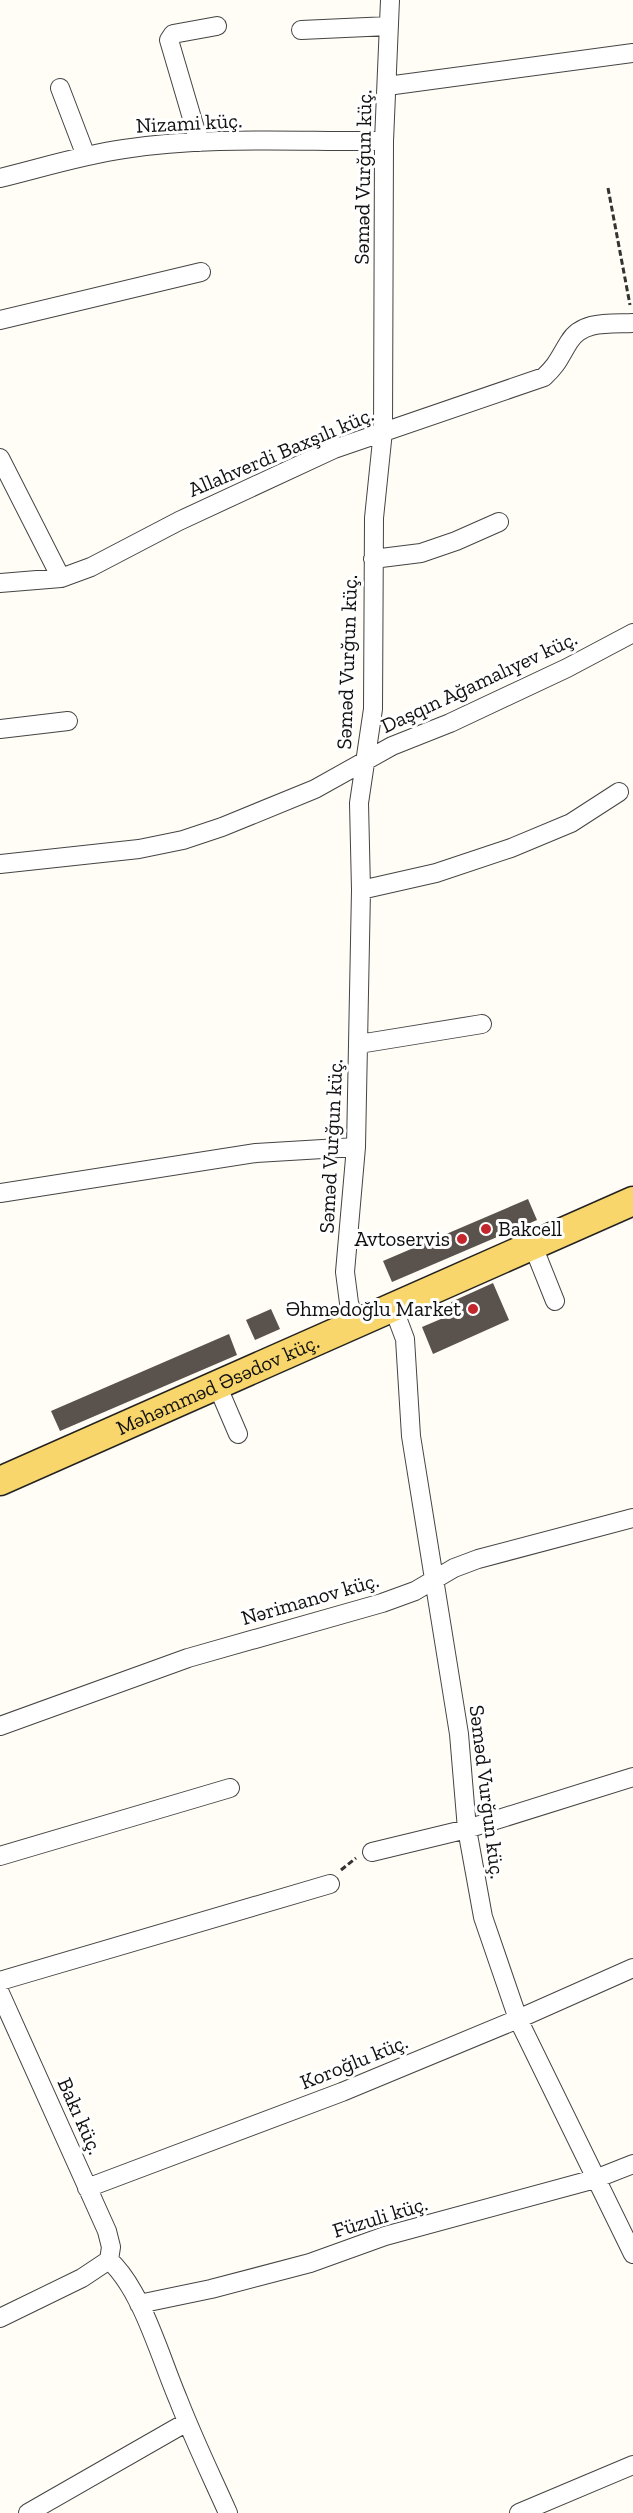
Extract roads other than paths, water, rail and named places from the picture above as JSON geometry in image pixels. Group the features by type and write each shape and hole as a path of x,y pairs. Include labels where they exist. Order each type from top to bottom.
{"main road":[{"name":"Məhəmməd Əsədov küç.","path":"0,1481 633,1201"}],"street":[{"name":"Səməd Vurğun küç.","path":"356,1323 349,1303 345,1272 356,1147 361,890 359,803 373,709 374,518 383,431 384,141 390,0"},
{"path":"199,142 169,40 172,34 217,26"},
{"path":"301,30 388,26"},
{"path":"387,86 633,53"},
{"path":"60,88 86,156"},
{"name":"Nizami küç.","path":"0,178 86,156 125,149 199,142 384,141"},
{"path":"0,320 201,272"},
{"name":"Allahverdi Baxşılı küç.","path":"0,583 61,578 91,567 179,521 334,449 544,377 558,364 570,340 579,330 594,324 632,316"},
{"path":"0,458 61,578"},
{"path":"373,559 421,553 499,522"},
{"name":"Daşqın Ağamalıyev küç.","path":"0,864 139,849 183,840 315,789 392,746 450,723 567,668 633,633"},
{"path":"0,729 68,720"},
{"path":"361,890 436,873 511,848 571,823 619,792"},
{"path":"359,1044 482,1024"},
{"path":"0,1193 256,1153 356,1147"},
{"path":"533,1246 555,1301"},
{"name":"Səməd Vurğun küç.","path":"393,1307 405,1339 411,1436 459,1734 467,1829 483,1917 518,2019 633,2254"},
{"path":"218,1385 238,1434"},
{"name":"Nərimanov küç.","path":"0,1726 188,1658 382,1603 415,1591 478,1559 633,1518"},
{"path":"372,1852 467,1829 633,1776"},
{"path":"0,1856 230,1788"},
{"path":"0,1981 330,1884"},
{"name":"Koroğlu küç.","path":"87,2188 342,2092 518,2019 633,1968"},
{"name":"Bakı küç.","path":"0,1993 107,2231 111,2247 109,2260"},
{"name":"Füzuli küç.","path":"139,2304 211,2289 310,2263 386,2236 596,2179 633,2164"},
{"path":"0,2318 82,2278 109,2260 122,2272 139,2304 187,2422 228,2513"},
{"path":"28,2513 187,2422"},
{"path":"519,2513 633,2465"}],"place":[{"name":"Bakcell","path":"486,1229"},
{"name":"Avtoservis","path":"462,1239"},
{"name":"Əhmədoğlu Market","path":"473,1309"}]}
